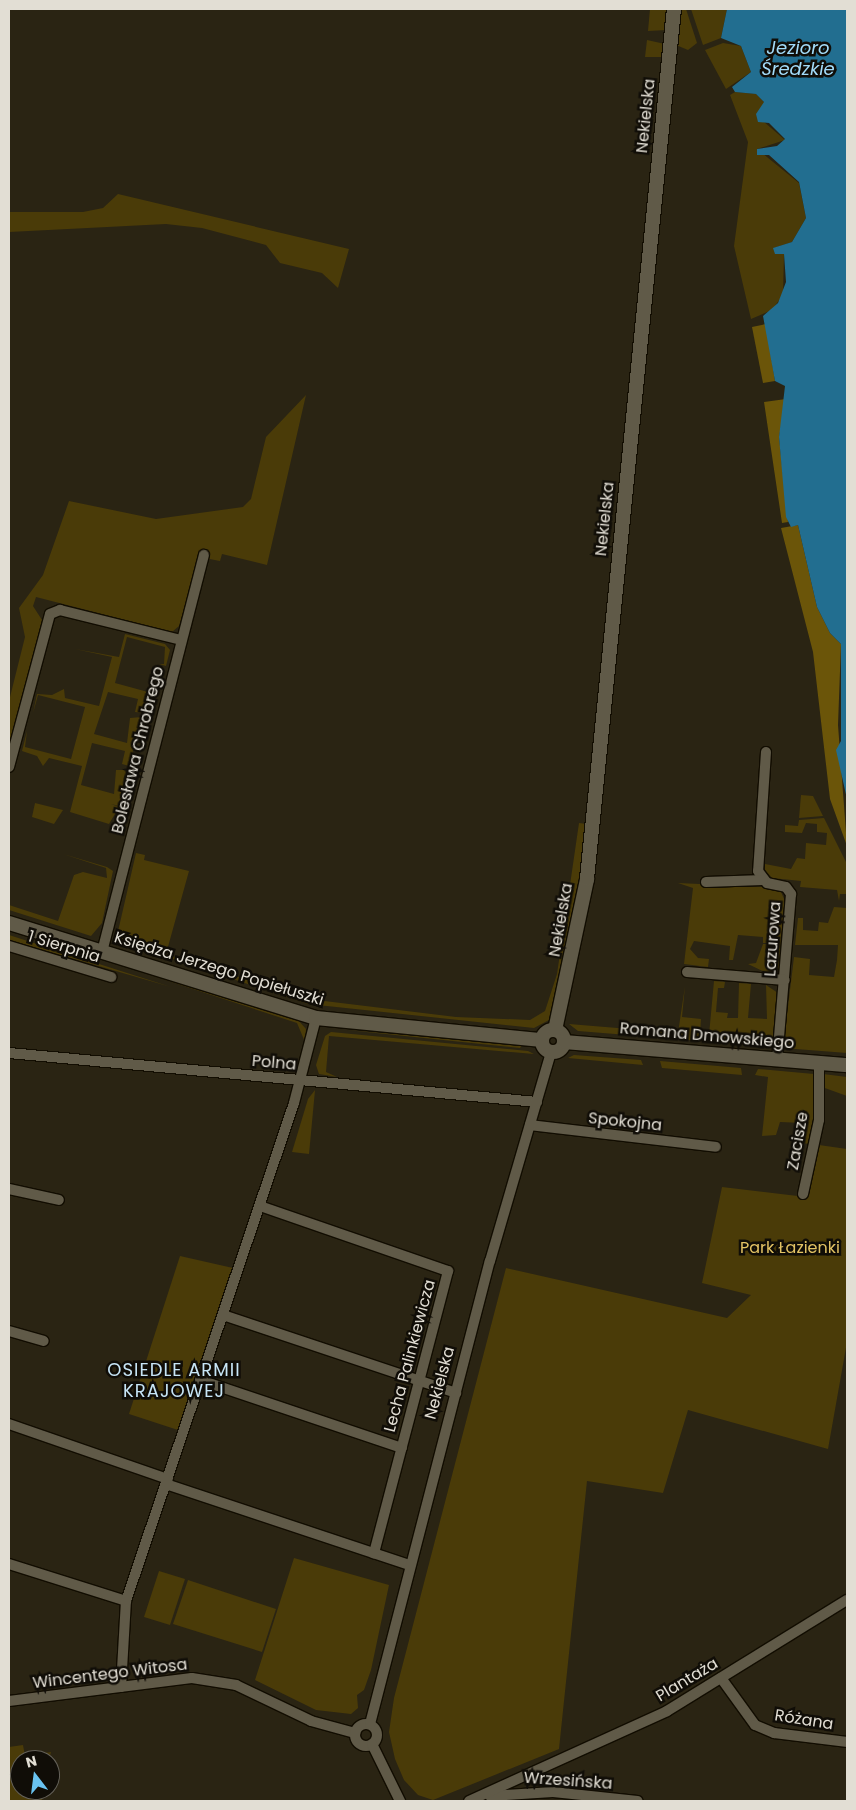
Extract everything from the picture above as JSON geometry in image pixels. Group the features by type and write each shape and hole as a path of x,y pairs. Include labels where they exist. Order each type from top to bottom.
{"street":[{"name":"Nekielska","path":"555,1030 587,879 674,9"},
{"name":"Bolesława Chrobrego","path":"102,952 204,555"},
{"path":"9,767 53,612 181,640"},
{"name":"Lazurowa","path":"766,752 758,867 763,880 786,887 791,894 777,1059"},
{"path":"706,882 763,880"},
{"name":"Księdza Jerzego Popiełuszki","path":"9,923 316,1018 542,1040"},
{"name":"1 Sierpnia","path":"9,946 112,977"},
{"path":"686,972 785,980"},
{"path":"121,1687 126,1601 260,1206 300,1080 316,1018"},
{"path":"555,1030 564,1042 558,1051 551,1052 542,1040 555,1030"},
{"name":"Romana Dmowskiego","path":"564,1042 847,1065"},
{"name":"Nekielska","path":"370,1724 456,1393 551,1052"},
{"name":"Polna","path":"9,1053 537,1102"},
{"name":"Zacisze","path":"803,1194 819,1120 819,1062"},
{"name":"Spokojna","path":"530,1126 716,1147"},
{"path":"9,1189 59,1200"},
{"name":"Lecha Palinkiewicza","path":"260,1206 448,1272 374,1553"},
{"path":"223,1314 456,1393"},
{"path":"9,1331 44,1341"},
{"path":"200,1380 402,1448"},
{"path":"9,1424 410,1565"},
{"path":"9,1564 126,1601"},
{"name":"Plantaża","path":"468,1801 667,1711 847,1600"},
{"name":"Wincentego Witosa","path":"9,1701 192,1678 236,1685 311,1721 354,1733"},
{"name":"Różana","path":"721,1678 755,1725 774,1734 847,1742"},
{"path":"372,1744 357,1742 354,1733 360,1725 370,1724 376,1731 372,1744 392,1790 400,1801"},
{"path":"534,1791 536,1771"},
{"path":"392,1790 393,1801"},
{"name":"Wrzesińska","path":"468,1801 534,1791 638,1801"}],"green space":[{"path":"650,9 669,9 667,30 648,31"},
{"path":"679,9 686,9 697,43 688,50 676,45"},
{"path":"691,9 727,9 721,38 703,45"},
{"path":"647,40 665,44 663,57 645,57"},
{"path":"723,43 741,46 751,72 726,89 705,50"},
{"path":"735,92 756,94 765,103 763,121 785,140 757,149 799,183 806,218 792,242 774,248 784,254 783,295 772,310 751,319 734,246 748,142 730,95"},
{"path":"118,194 349,249 338,288 322,273 280,263 266,245 202,228 166,224 9,232 9,212 83,212 103,208"},
{"path":"306,395 267,565 222,554 220,561 199,557 179,626 172,632 36,597 33,606 42,620 9,751 9,701 25,637 19,608 43,575 69,501 156,519 243,507 251,499 266,437"},
{"path":"125,634 165,644 170,650 166,666 159,664 164,664 165,647 127,637 115,683 148,692 143,713 135,712 138,699 108,692 94,734 127,743 130,718 142,717 129,766 122,764 125,751 92,743 81,785 114,794 116,770 128,770 119,806 111,804 119,807 109,824 70,812 82,766 49,758 43,766 37,756 22,751 27,731 25,747 71,759 85,707 38,695 33,713 37,694 52,695 64,689 65,698 99,706 112,657 75,649 119,657"},
{"path":"801,795 813,796 823,816 799,818"},
{"path":"35,803 63,810 54,824 32,817"},
{"path":"824,818 847,864 847,894 840,894 839,901 837,890 800,887 801,881 772,878 765,870 765,864 791,869 797,858 805,859 806,843 826,845 827,833 817,832 817,824 806,823 802,833 785,832 785,825 798,826 799,820"},
{"path":"579,823 587,824 576,915 552,1012 549,1020 534,1028 308,1004 116,940 136,853 145,855 144,860 189,871 166,954 308,999 456,1017 530,1020 545,1011 557,974"},
{"path":"63,854 107,867 113,871 102,923 91,936 9,910 9,905 58,921 74,875 83,872 107,878 106,868"},
{"path":"678,883 765,887 781,892 785,901 779,970 771,975 748,964 756,963 763,944 772,944 771,937 770,943 763,943 763,937 738,935 733,960 729,960 730,946 694,941 690,949 698,958 709,959 708,967 684,964 693,888"},
{"path":"834,907 847,908 847,1053 783,1048 794,957 810,959 809,975 834,977 837,960 838,945 795,945 798,918 803,918 803,930 818,931 819,922 828,923"},
{"path":"9,929 298,1020 306,1029 305,1042 297,1023"},
{"path":"9,935 99,964 171,987 9,940"},
{"path":"714,981 725,982 724,988 718,988 716,1012 728,1013 727,1018 738,1018 739,983 751,984 748,1018 767,1019 766,985 778,993 775,1047 578,1031 569,1024 678,1033 685,986 682,1017 701,1019 700,1034 709,1035"},
{"path":"347,1030 522,1045 520,1048"},
{"path":"331,1032 528,1051 534,1054 329,1036 326,1072 337,1077 319,1074 316,1065 325,1036"},
{"path":"574,1055 641,1060 643,1065 568,1058"},
{"path":"660,1061 741,1068 742,1075 662,1068"},
{"path":"758,1069 814,1074 817,1103 810,1144 801,1143 803,1123 780,1122 776,1135 762,1136 768,1077 755,1075"},
{"path":"823,1074 847,1077 847,1096 822,1087"},
{"path":"315,1090 309,1154 292,1152 308,1099"},
{"name":"Park Łazienki","path":"819,1145 847,1149 847,1342 828,1449 688,1410 663,1493 587,1481 559,1749 433,1800 418,1795 404,1780 395,1759 389,1732 394,1698 506,1268 727,1318 751,1295 702,1283 722,1187 806,1197"},
{"path":"180,1256 233,1268 178,1430 129,1414"},
{"path":"294,1558 389,1585 371,1670 364,1690 357,1695 358,1708 351,1714 316,1710 255,1680"},
{"path":"159,1571 185,1579 170,1625 144,1617"},
{"path":"188,1580 276,1609 262,1652 173,1624"},
{"path":"23,1745 24,1750 10,1750 10,1800 42,1801 9,1801 9,1747"}],"shaded area":[{"path":"766,324 775,381 763,383 752,327"},
{"path":"786,399 779,437 788,522 782,523 764,402"},
{"path":"798,525 817,607 830,633 841,644 838,725 847,846 830,799 813,652 781,528"}],"water":[{"name":"Jezioro Średzkie","path":"727,9 847,9 847,799 836,750 841,741 841,644 830,633 817,607 798,525 791,527 786,517 779,437 785,386 775,381 763,316 778,303 786,282 784,254 775,254 773,248 792,242 806,218 799,182 769,155 757,155 757,149 777,146 785,139 769,123 758,122 756,114 764,102 756,94 735,92 732,87 751,72 741,46 721,38"}],"district":[{"name":"OSIEDLE ARMII KRAJOWEJ","path":"174,1381"}]}
